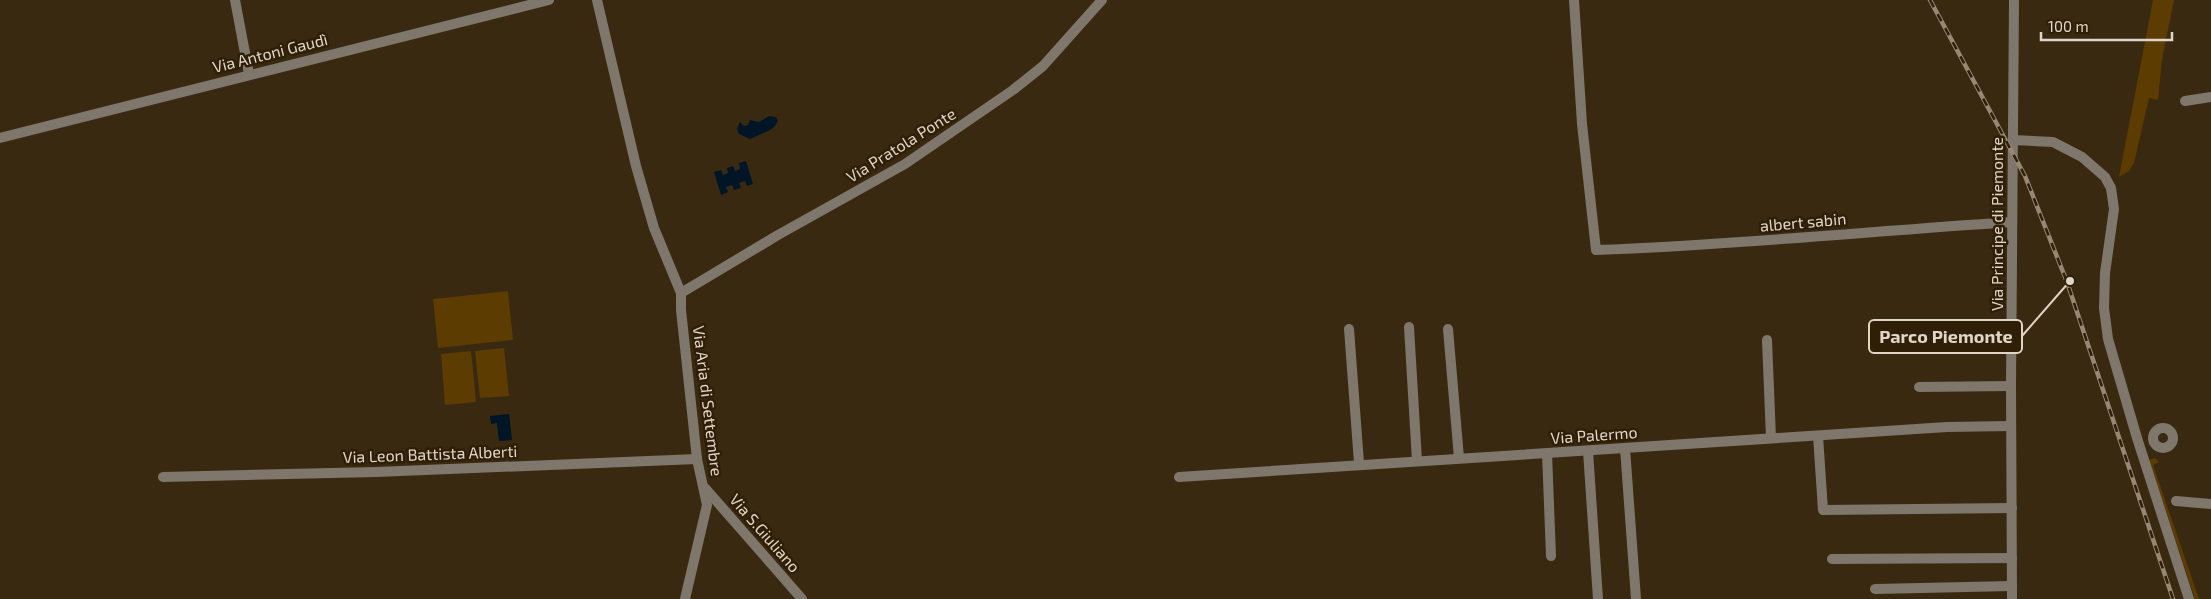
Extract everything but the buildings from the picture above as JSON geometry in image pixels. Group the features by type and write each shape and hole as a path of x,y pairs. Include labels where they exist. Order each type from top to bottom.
{"street":[{"path":"235,0 249,74"},
{"name":"Via Antoni Gaudì","path":"0,138 549,0"},
{"name":"Via Aria di Settembre","path":"596,0 614,78 654,228 681,293 681,310 697,459 705,487 707,505 684,599"},
{"name":"Via Pratola Ponte","path":"681,293 778,235 905,164 1013,90 1043,66 1102,0"},
{"name":"albert sabin","path":"1574,0 1582,124 1596,250 1698,246 2012,222"},
{"name":"Via Principe di Piemonte","path":"2012,599 2011,386 2014,0"},
{"path":"2185,101 2211,97"},
{"path":"2013,140 2053,142 2082,157 2100,172 2111,188 2114,209 2104,273 2104,308 2108,338 2137,438 2189,599"},
{"path":"1409,328 1416,461"},
{"path":"1349,329 1359,464"},
{"path":"1448,329 1459,458"},
{"path":"1767,340 1771,438"},
{"path":"1919,387 2011,386"},
{"name":"Via Palermo","path":"1179,476 1947,427 2011,426"},
{"path":"1818,436 1823,510 2012,508"},
{"path":"2137,438 2153,436"},
{"path":"1625,448 1636,599"},
{"path":"1588,450 1598,599"},
{"path":"1547,453 1551,556"},
{"name":"Via Leon Battista Alberti","path":"163,477 376,472 697,459"},
{"name":"Via S.Giuliano","path":"705,487 802,599"},
{"path":"2176,501 2211,504"},
{"path":"1832,559 2012,558"},
{"path":"1874,589 2012,586"}],"shaded area":[{"path":"2153,0 2174,0 2162,59 2158,100 2149,98 2134,163 2129,171 2119,177"},
{"path":"508,291 513,340 438,348 433,299"},
{"path":"504,348 509,396 480,398 475,351"},
{"path":"471,351 476,402 445,405 441,354"},
{"path":"2155,458 2159,462 2153,465 2199,599 2195,599 2149,460"}],"water":[{"path":"769,116 776,117 778,121 768,131 750,139 739,134 737,129 740,122 744,126 748,125 750,120 759,122"},
{"path":"746,161 753,184 747,186 745,181 739,183 741,188 734,190 732,185 726,187 728,192 721,195 714,172 721,170 723,175 728,173 727,168 733,166 735,171 740,169 739,163"},
{"path":"509,414 512,440 499,441 497,423 491,424 490,416"}],"railway":[{"path":"1930,0 2025,176 2067,282 2173,599"}],"place":[{"name":"Parco Piemonte","path":"2070,281"}]}
